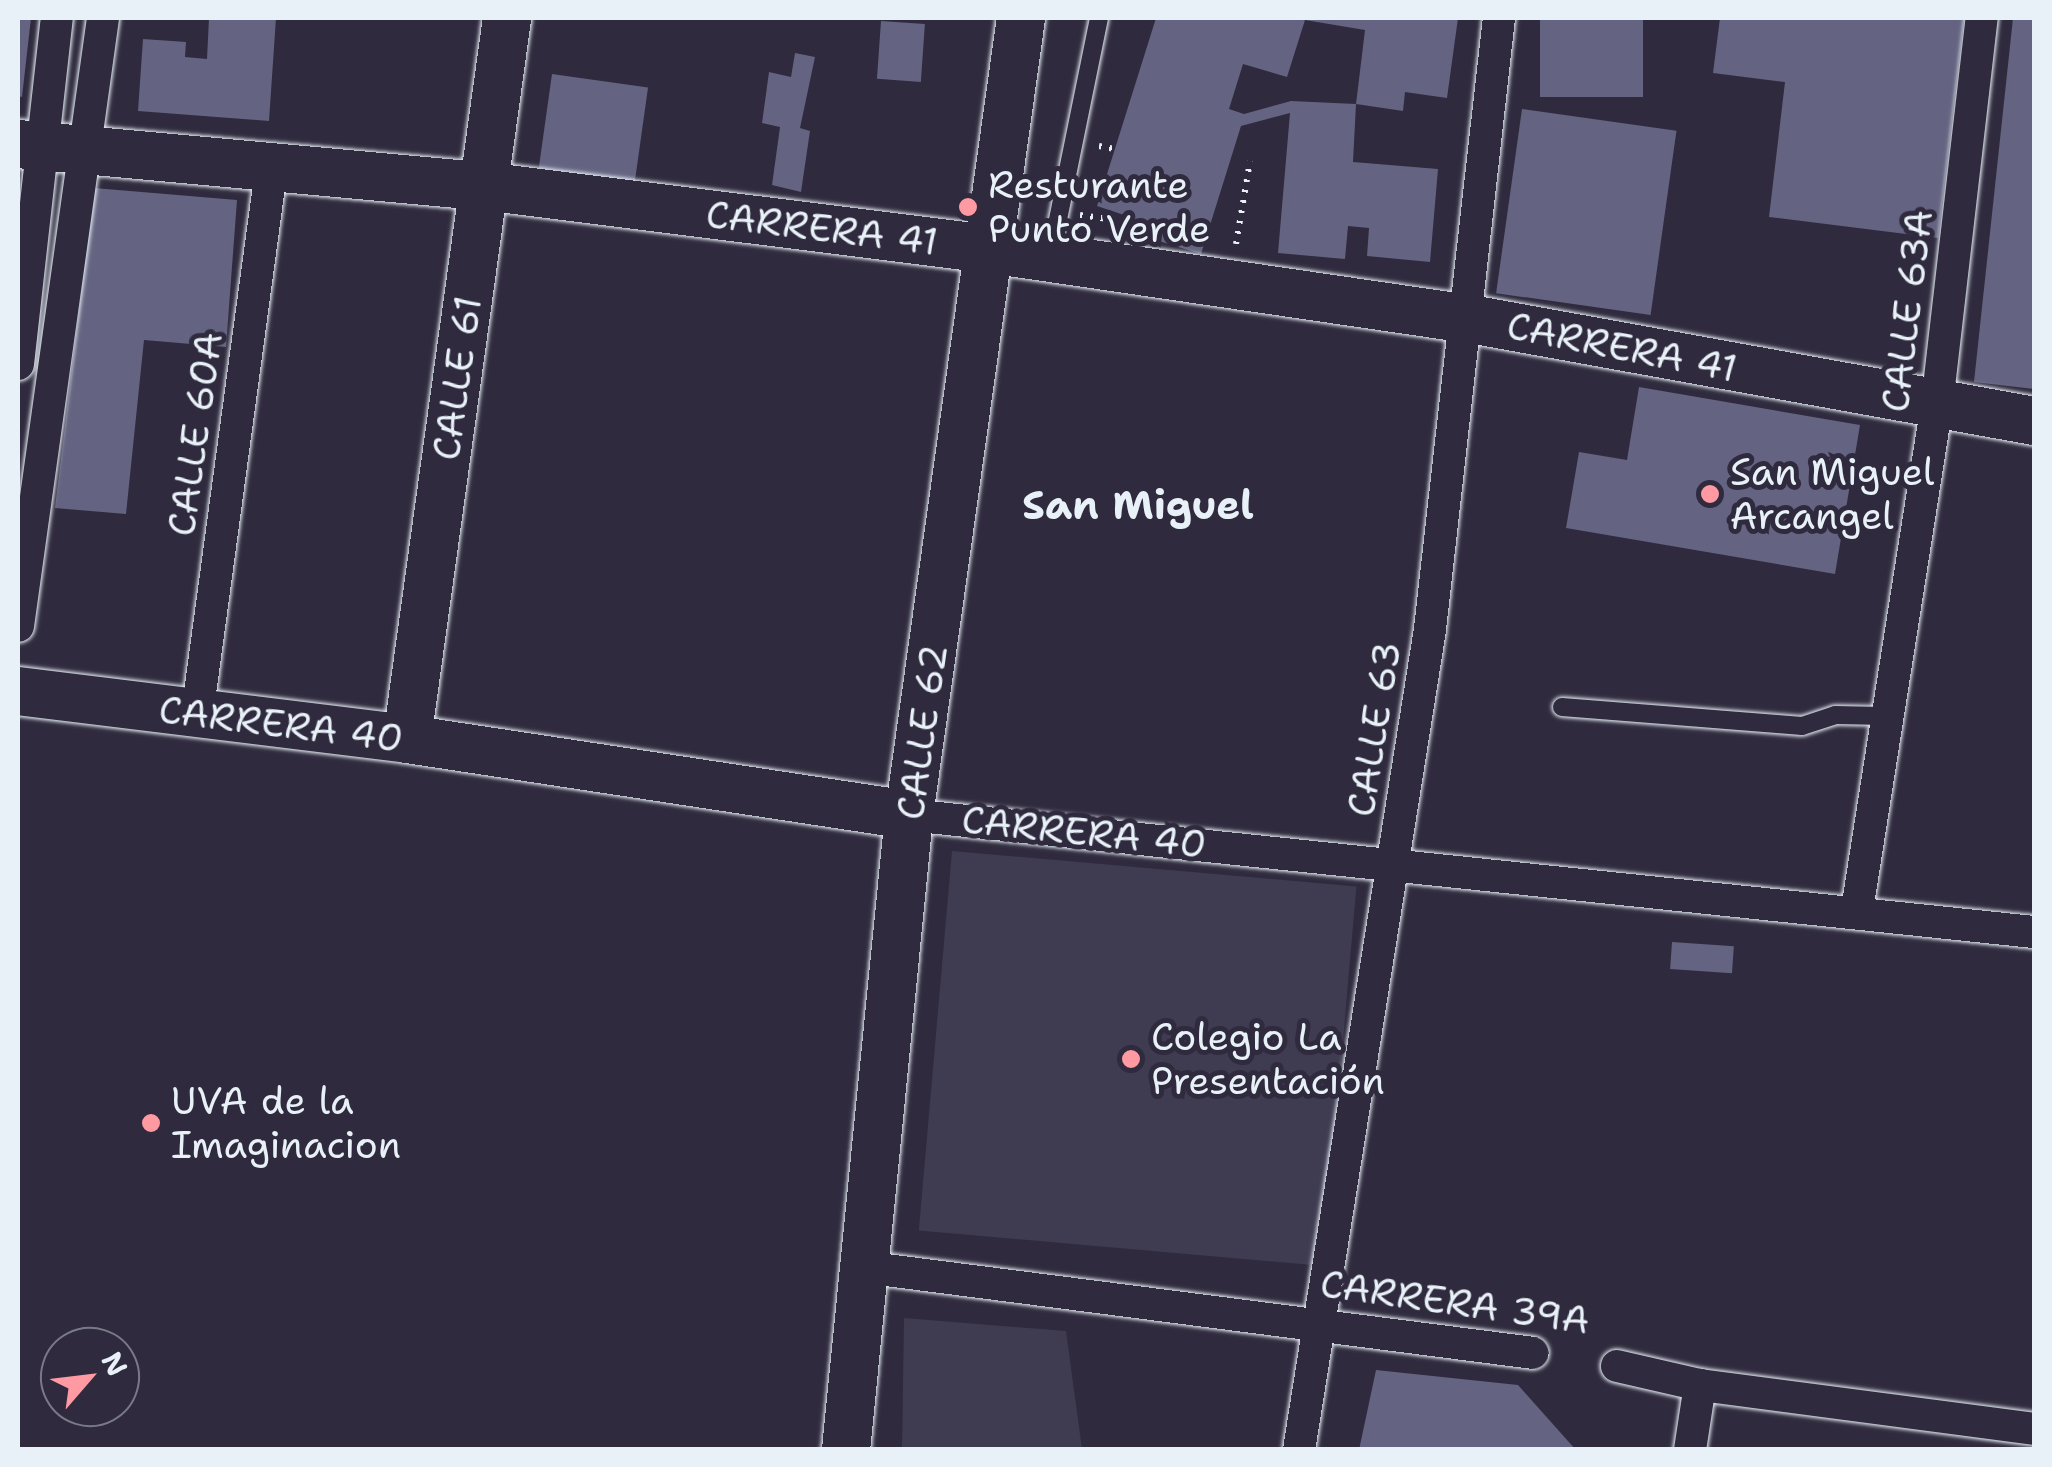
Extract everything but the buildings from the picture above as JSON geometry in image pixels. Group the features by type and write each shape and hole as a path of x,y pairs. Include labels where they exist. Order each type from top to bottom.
{"street":[{"path":"18,364 29,144 57,18"},
{"path":"18,626 31,436 89,147 102,18"},
{"name":"CALLE 61","path":"407,739 507,18"},
{"name":"CALLE 62","path":"846,1450 908,815 1022,18"},
{"name":"CALLE 63","path":"1298,1450 1393,862 1470,319 1498,18"},
{"name":"CALLE 63A","path":"1857,910 1884,716 1937,404 1982,18"},
{"name":"CARRERA 41","path":"29,144 482,186 989,249 1470,319 2034,422"},
{"name":"CALLE 60A","path":"197,714 272,164"},
{"name":"CARRERA 40","path":"18,691 407,739 908,815 1857,910 2034,932"},
{"name":"CARRERA 39A","path":"863,1267 1533,1353"},
{"name":"CARRERA 39A","path":"1616,1366 1700,1385 2034,1429"},
{"path":"1690,1450 1700,1385"}],"lane":[{"path":"1050,260 1099,18"},
{"path":"1562,708 1802,726 1835,715 1884,716"}],"path":[{"path":"1235,251 1250,161"},
{"path":"1059,213 1122,221"}],"shaded area":[{"name":"Colegio La Presentación","path":"952,851 1356,886 1323,1266 919,1231"},
{"path":"904,1318 1066,1331 1082,1449 902,1449"}],"place":[{"name":"Resturante Punto Verde","path":"968,207"},
{"name":"San Miguel Arcangel","path":"1710,494"},
{"name":"Colegio La Presentación","path":"1131,1059"},
{"name":"UVA de la Imaginacion","path":"151,1123"}],"district":[{"name":"San Miguel","path":"1138,505"}]}
